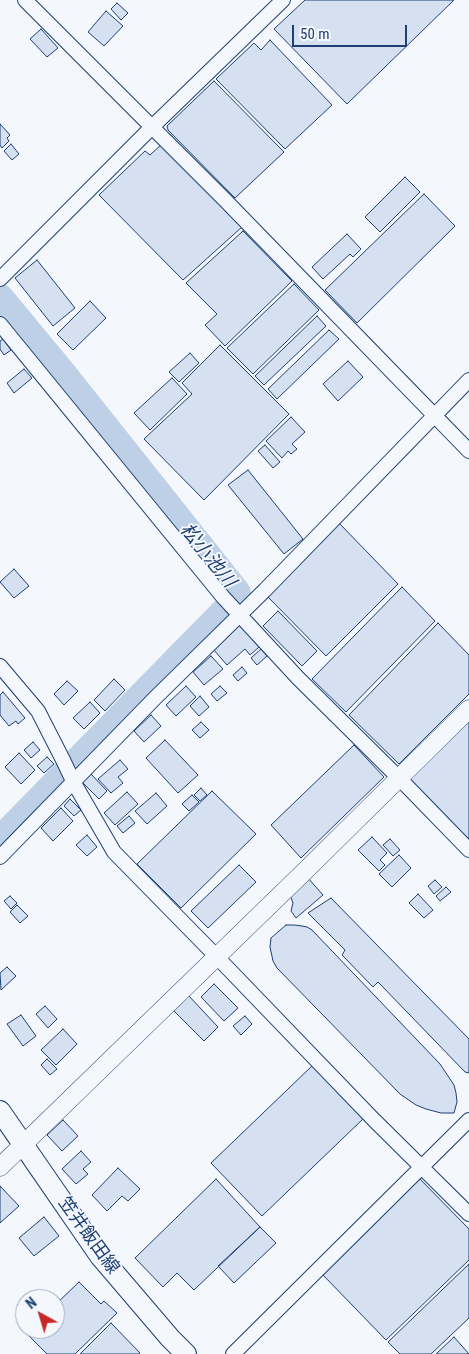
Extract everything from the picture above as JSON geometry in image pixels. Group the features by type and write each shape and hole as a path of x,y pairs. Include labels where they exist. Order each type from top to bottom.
{"main road":[{"name":"笠井飯田線","path":"0,1111 100,1256 186,1354"}],"street":[{"path":"25,0 469,451"},
{"path":"0,279 152,127 283,0"},
{"path":"0,324 222,597 298,678 469,850"},
{"path":"0,857 237,613 265,590 469,380"},
{"path":"0,666 38,711 73,782 114,852 374,1120 469,1214"},
{"path":"0,1167 469,709"},
{"path":"233,1354 469,1120"}],"building":[{"path":"305,0 454,0 347,104 274,29"},
{"path":"117,3 128,13 121,20 111,9"},
{"path":"106,11 123,26 104,46 88,32"},
{"path":"41,29 58,48 47,57 30,39"},
{"path":"270,40 332,105 285,149 216,79 254,43 261,50"},
{"path":"214,81 284,152 235,198 168,130 167,126"},
{"path":"0,124 10,135 7,138 9,141 2,148 0,145"},
{"path":"11,144 19,154 12,160 4,151"},
{"path":"162,144 242,227 183,280 99,195 145,151 150,155"},
{"path":"405,177 420,192 380,232 365,217"},
{"path":"424,194 455,226 357,323 325,290"},
{"path":"243,231 292,281 225,346 205,325 217,314 186,283"},
{"path":"347,234 361,249 353,257 350,254 323,279 312,267"},
{"path":"37,260 75,308 53,326 15,278"},
{"path":"294,284 319,310 253,374 227,348"},
{"path":"90,301 106,318 73,350 57,334"},
{"path":"317,316 326,326 264,385 255,376"},
{"path":"329,330 339,339 277,399 268,389"},
{"path":"3,339 11,350 4,355 0,349 0,341"},
{"path":"220,345 289,414 204,500 144,439 192,394 182,383"},
{"path":"190,353 199,363 179,382 169,372"},
{"path":"348,361 363,377 338,401 323,384"},
{"path":"24,369 32,378 14,393 7,383"},
{"path":"172,378 187,394 150,430 134,413"},
{"path":"291,417 305,432 292,444 297,449 291,454 288,451 282,458 266,441"},
{"path":"265,445 280,462 273,468 258,451"},
{"path":"248,470 303,539 284,554 228,485"},
{"path":"339,523 398,584 326,656 267,596"},
{"path":"14,569 29,586 14,598 0,582"},
{"path":"402,587 435,621 346,712 312,679"},
{"path":"278,611 317,651 302,666 263,626"},
{"path":"438,623 469,655 469,694 399,764 349,715"},
{"path":"240,625 259,647 250,655 245,649 227,665 213,649"},
{"path":"261,649 267,656 257,665 251,658"},
{"path":"211,656 223,669 204,685 193,672"},
{"path":"242,667 247,673 238,681 233,675"},
{"path":"114,679 125,690 105,711 94,700"},
{"path":"67,681 78,691 64,705 54,694"},
{"path":"186,686 196,697 176,716 166,705"},
{"path":"220,686 227,693 217,701 211,694"},
{"path":"3,692 25,718 18,724 16,721 9,726 0,715 0,695"},
{"path":"200,696 209,707 199,716 190,706"},
{"path":"90,702 100,713 84,729 73,718"},
{"path":"151,715 161,726 144,742 134,731"},
{"path":"469,720 469,840 409,778"},
{"path":"201,722 209,730 200,738 192,730"},
{"path":"165,740 198,775 178,793 146,758"},
{"path":"33,742 40,750 31,758 24,750"},
{"path":"354,745 384,777 301,858 271,825"},
{"path":"19,753 35,770 21,784 5,767"},
{"path":"47,757 54,764 44,773 37,766"},
{"path":"120,760 128,769 118,777 123,783 111,793 98,779"},
{"path":"91,774 107,791 99,799 82,782"},
{"path":"201,788 207,795 200,801 194,795"},
{"path":"212,791 256,834 181,908 137,864"},
{"path":"127,792 138,804 115,825 104,813"},
{"path":"156,793 167,806 147,824 135,811"},
{"path":"192,795 199,802 189,811 182,804"},
{"path":"70,799 81,810 74,816 64,806"},
{"path":"61,808 73,821 53,841 41,828"},
{"path":"129,816 135,823 123,833 117,826"},
{"path":"87,835 97,847 87,856 76,845"},
{"path":"372,837 387,853 380,860 385,865 379,871 358,850"},
{"path":"390,839 400,850 393,856 383,845"},
{"path":"399,855 411,868 392,887 379,874"},
{"path":"239,865 256,882 208,928 191,911"},
{"path":"308,878 323,895 296,918 291,911 293,903 290,895"},
{"path":"435,880 442,887 434,894 428,886"},
{"path":"446,887 451,892 440,901 436,896"},
{"path":"418,894 433,910 424,918 409,903"},
{"path":"10,896 17,903 11,909 4,901"},
{"path":"331,898 469,1039 469,1073 465,1072 378,982 373,987 342,955 345,950 308,913"},
{"path":"17,905 28,916 20,923 10,912"},
{"path":"286,925 302,926 312,930 440,1064 454,1085 457,1102 454,1113 441,1113 426,1109 416,1105 400,1094 277,968 273,961 270,947 271,938"},
{"path":"7,967 16,976 1,990 0,973"},
{"path":"214,984 238,1008 224,1021 201,997"},
{"path":"188,995 218,1027 204,1041 173,1010"},
{"path":"45,1006 57,1019 48,1028 36,1014"},
{"path":"21,1015 36,1036 23,1046 7,1024"},
{"path":"245,1016 252,1024 241,1035 233,1026"},
{"path":"63,1029 77,1044 56,1065 41,1050"},
{"path":"47,1059 57,1069 50,1075 41,1065"},
{"path":"313,1065 364,1118 262,1216 211,1163"},
{"path":"63,1120 78,1136 62,1151 47,1135"},
{"path":"81,1151 91,1162 83,1169 88,1174 76,1184 62,1169"},
{"path":"118,1168 140,1189 128,1201 122,1196 107,1211 92,1195"},
{"path":"419,1178 469,1229 469,1260 386,1340 322,1274"},
{"path":"216,1179 260,1227 194,1290 177,1273 163,1287 135,1258"},
{"path":"0,1186 19,1206 0,1223"},
{"path":"44,1217 59,1236 34,1256 19,1238"},
{"path":"260,1227 276,1243 234,1283 218,1266"},
{"path":"469,1264 469,1318 431,1354 400,1354 388,1342"},
{"path":"79,1282 101,1304 104,1301 117,1313 75,1354 47,1354 32,1339 65,1339 65,1295"},
{"path":"111,1323 140,1353 80,1354"},
{"path":"454,1337 469,1354 436,1354"}],"waterway":[{"name":"松小池川","path":"0,298 63,374 237,593 235,600 220,616 0,840"}]}
